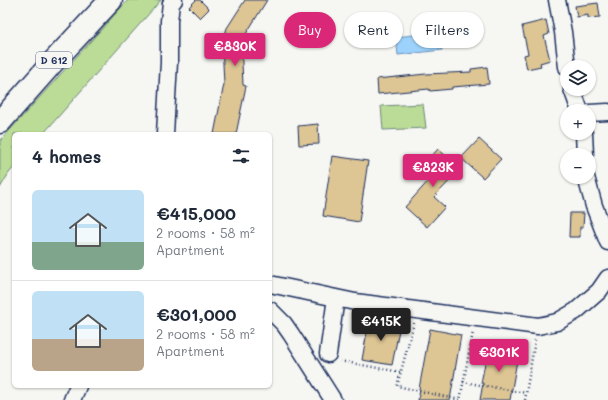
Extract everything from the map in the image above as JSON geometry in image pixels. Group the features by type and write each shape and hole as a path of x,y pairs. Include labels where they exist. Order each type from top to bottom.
{"highway":[{"name":"D 612","path":"0,122 111,0"}],"street":[{"path":"165,132 169,62 169,21 171,2 174,0"},
{"path":"556,0 563,32 566,60"},
{"path":"596,113 608,112"},
{"path":"588,184 594,206 608,242"},
{"path":"272,284 355,302 538,326 557,322 576,311 599,291 608,278"},
{"path":"332,357 336,298"},
{"path":"272,312 291,334 333,400"},
{"path":"72,400 77,388"}],"path":[{"path":"418,310 397,386 460,400 476,318"},
{"path":"525,400 538,326"},
{"path":"332,357 400,372"},
{"path":"463,382 526,393"}],"green space":[{"path":"128,0 161,0 45,132 12,132 12,169 0,188 0,141"},
{"path":"423,104 426,128 383,130 381,106"}],"water":[{"path":"411,35 411,48 442,48 442,50 398,55 397,48 403,48 403,36"}],"building":[{"path":"196,0 200,0 209,9 200,18 189,7"},
{"path":"245,0 267,0 241,42 243,85 246,86 236,132 214,132 224,84 222,43 227,28"},
{"path":"598,3 600,17 588,18 588,15 577,17 575,6"},
{"path":"546,20 549,34 544,36 550,60 540,63 541,66 527,69 524,55 528,54 522,26"},
{"path":"487,67 489,84 452,87 452,89 430,91 429,89 378,94 377,79 426,74 471,72 471,69"},
{"path":"318,124 319,144 299,145 298,126"},
{"path":"479,139 501,159 483,178 461,158"},
{"path":"438,149 461,169 434,197 445,207 427,227 405,207 431,178 420,169"},
{"path":"332,156 368,161 359,222 323,216"},
{"path":"570,213 584,213 583,227 580,227 580,237 569,237"},
{"path":"369,320 400,325 392,365 362,360"},
{"path":"430,329 461,335 450,400 418,400"},
{"path":"489,343 519,349 510,400 480,400 483,383 481,383"}]}
